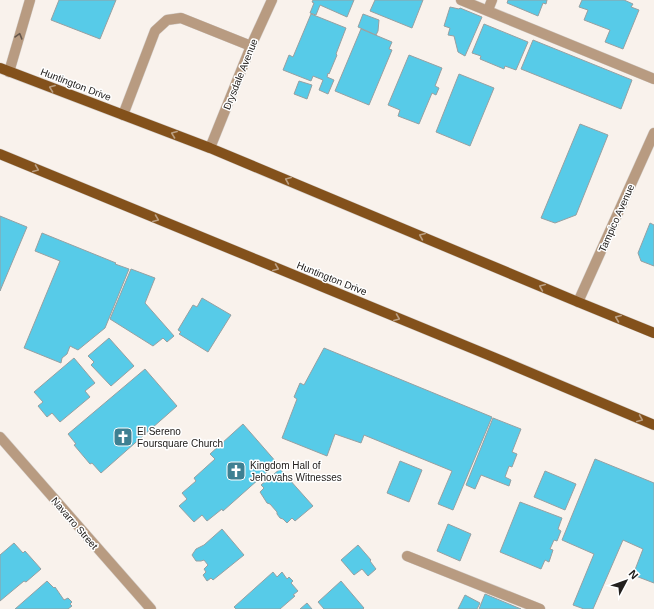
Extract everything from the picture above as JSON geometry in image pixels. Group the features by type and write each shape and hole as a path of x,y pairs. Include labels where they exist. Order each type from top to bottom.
{"main road":[{"name":"Huntington Drive","path":"4,70 210,148 654,333"},
{"name":"Huntington Drive","path":"0,154 654,425"}],"street":[{"path":"4,70 30,0"},
{"name":"Drysdale Avenue","path":"210,148 251,46 272,0"},
{"path":"461,0 654,79"},
{"path":"488,10 492,0"},
{"path":"123,115 154,31 167,20 181,18 251,46"},
{"name":"Tampico Avenue","path":"578,302 654,133"},
{"name":"Navarro Street","path":"0,438 151,609"},
{"path":"407,556 540,609"}],"building":[{"path":"59,0 116,0 100,39 51,20"},
{"path":"313,0 354,0 347,17 320,5 316,15 310,13 314,3 312,2"},
{"path":"375,0 423,0 412,28 370,11"},
{"path":"508,0 547,0 546,4 543,3 538,16 507,3"},
{"path":"582,0 624,0 633,4 631,7 639,10 623,49 605,42 610,30 584,20 588,10 579,7"},
{"path":"450,7 460,8 482,17 465,56 458,52 454,36 448,35 450,28 444,26"},
{"path":"311,14 346,28 336,54 337,55 329,74 328,73 327,77 334,80 328,94 319,90 323,80 313,76 311,81 283,70 289,55 293,57"},
{"path":"363,14 379,20 376,35 358,27"},
{"path":"484,24 528,42 516,70 505,66 504,69 480,59 481,56 472,53"},
{"path":"361,29 392,42 389,49 392,50 369,105 335,91"},
{"path":"533,40 632,80 621,109 521,69"},
{"path":"409,55 442,68 435,86 439,88 436,95 432,93 419,124 398,116 400,110 388,105"},
{"path":"459,74 494,88 470,146 436,132"},
{"path":"299,81 312,85 307,99 294,94"},
{"path":"580,124 608,135 576,215 555,223 541,218"},
{"path":"0,216 27,227 0,291"},
{"path":"650,223 654,225 654,266 641,261 638,253"},
{"path":"42,233 129,269 105,328 78,350 70,346 67,354 62,358 61,363 24,348 60,261 35,251"},
{"path":"131,269 155,278 145,303 174,336 167,342 163,338 153,346 110,319"},
{"path":"202,298 231,315 208,352 179,334 181,332 178,330 193,305 197,307"},
{"path":"109,338 134,366 111,386 91,365 94,362 88,356"},
{"path":"324,348 492,417 453,510 438,504 452,471 364,435 361,443 335,434 327,456 282,438 297,399 294,397 300,383 304,385"},
{"path":"74,358 95,383 85,391 90,397 60,422 52,413 47,417 38,406 43,402 34,392"},
{"path":"145,369 177,406 101,473 92,463 90,464 74,445 76,444 68,434"},
{"path":"493,418 521,429 512,452 517,454 512,467 509,466 505,477 511,480 509,486 481,475 475,489 466,485"},
{"name":"Kingdom Hall of Jehovahs Witnesses","path":"243,424 277,463 223,511 222,509 207,521 202,515 194,522 179,506 187,499 182,493 196,481 194,478 215,459 210,454"},
{"path":"595,459 654,483 654,583 633,575 643,549 623,540 593,609 584,609 573,605 594,554 562,540"},
{"path":"400,461 422,470 409,502 387,493"},
{"path":"280,469 313,506 295,521 292,518 287,523 280,518 277,512 270,504 267,503 260,492 264,488 261,485"},
{"path":"545,471 576,484 565,510 534,497"},
{"path":"520,502 562,518 558,529 561,531 557,541 554,540 550,549 553,550 549,562 545,560 541,569 500,552"},
{"path":"448,524 471,534 460,561 437,551"},
{"path":"222,529 244,555 213,580 211,578 207,581 203,575 206,572 204,569 208,565 204,560 196,561 192,555 196,549 204,545"},
{"path":"14,543 23,553 25,551 41,569 0,601 0,555"},
{"path":"358,545 371,560 370,561 376,569 368,576 362,569 354,575 341,560"},
{"path":"273,572 277,577 282,572 287,579 289,577 293,581 291,583 298,591 293,595 295,596 280,609 236,609 234,607"},
{"path":"47,581 54,588 55,587 64,600 68,598 72,602 70,604 72,606 68,609 15,609"},
{"path":"341,581 364,608 363,609 324,609 318,602"},
{"path":"485,594 521,609 479,609"},
{"path":"465,595 480,603 477,609 458,609"},
{"path":"307,603 312,609 300,609"}],"place":[{"name":"El Sereno Foursquare Church","path":"123,437"},
{"name":"Kingdom Hall of Jehovahs Witnesses","path":"236,471"}]}
